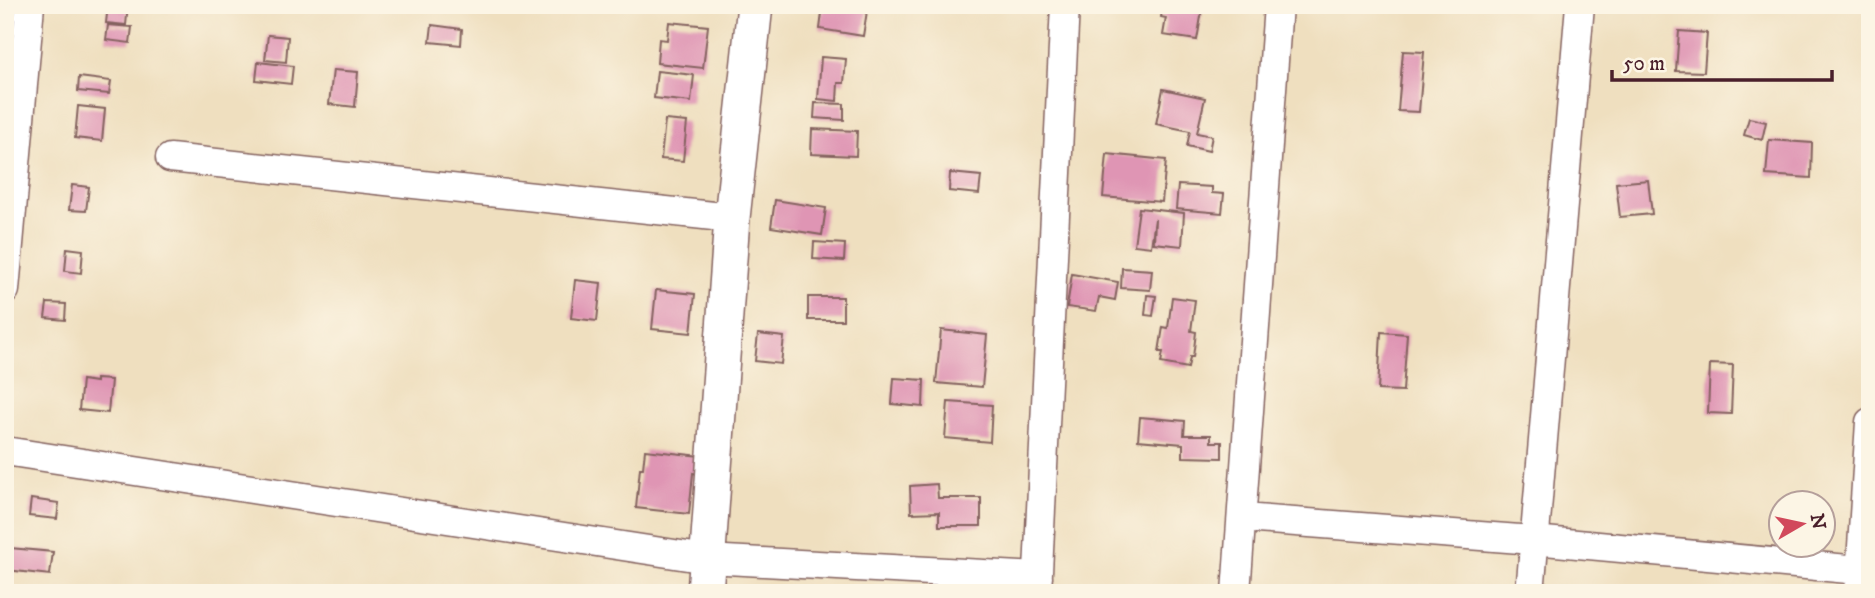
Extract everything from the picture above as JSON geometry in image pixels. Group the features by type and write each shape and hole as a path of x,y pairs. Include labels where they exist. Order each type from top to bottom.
{"street":[{"path":"5,290 30,5"},
{"path":"705,593 732,218 755,5"},
{"path":"5,451 707,559 1037,585 1065,5"},
{"path":"1237,593 1278,5"},
{"path":"1530,593 1580,5"},
{"path":"170,158 732,218"},
{"path":"1243,518 1534,540 1863,578 1870,422"}],"building":[{"path":"108,5 128,5 126,25 106,23"},
{"path":"823,5 868,5 863,36 820,29"},
{"path":"1163,5 1203,5 1197,40 1163,35 1166,18 1161,17"},
{"path":"669,22 708,26 703,68 657,63 659,39 667,40"},
{"path":"108,25 132,27 130,43 106,40"},
{"path":"432,25 462,29 461,45 430,42"},
{"path":"1679,31 1707,33 1704,72 1676,71"},
{"path":"268,35 288,37 286,62 265,60"},
{"path":"1403,51 1424,52 1419,112 1398,111"},
{"path":"821,57 846,59 844,83 838,83 837,101 818,99"},
{"path":"258,62 293,66 291,84 256,80"},
{"path":"333,70 358,72 355,107 329,104"},
{"path":"657,71 694,75 691,102 654,98"},
{"path":"79,77 111,81 109,94 78,91"},
{"path":"1163,89 1205,98 1197,133 1212,136 1209,151 1187,146 1190,131 1156,124"},
{"path":"815,103 844,104 844,120 814,118"},
{"path":"78,106 105,109 102,141 75,138"},
{"path":"1749,118 1766,122 1762,140 1744,135"},
{"path":"665,120 687,122 683,161 661,159"},
{"path":"812,129 857,131 856,156 811,154"},
{"path":"1769,140 1812,143 1811,178 1766,175"},
{"path":"1107,154 1166,160 1162,202 1103,197"},
{"path":"950,173 981,176 979,194 949,191"},
{"path":"1648,180 1652,214 1620,217 1616,183"},
{"path":"72,185 89,187 86,211 69,210"},
{"path":"1178,185 1212,187 1212,193 1224,194 1222,213 1176,209"},
{"path":"775,200 826,208 822,235 771,227"},
{"path":"1139,208 1184,213 1182,246 1154,243 1155,219 1151,247 1134,245"},
{"path":"814,242 845,244 844,261 813,259"},
{"path":"67,248 83,250 81,273 65,271"},
{"path":"1122,268 1152,270 1150,290 1121,288"},
{"path":"1072,274 1118,282 1115,300 1099,297 1096,311 1067,307"},
{"path":"575,280 601,283 597,321 571,318"},
{"path":"656,290 695,294 691,333 652,329"},
{"path":"1147,295 1156,296 1153,316 1145,315"},
{"path":"808,297 843,297 843,320 808,320"},
{"path":"1172,297 1195,300 1191,331 1196,332 1193,357 1190,357 1188,368 1161,363 1163,352 1159,352 1163,327 1168,328"},
{"path":"47,303 66,304 65,320 45,318"},
{"path":"941,330 987,335 982,387 936,383"},
{"path":"1381,332 1407,334 1403,391 1378,390"},
{"path":"758,334 784,337 781,364 755,361"},
{"path":"1710,364 1733,365 1731,414 1708,413"},
{"path":"894,378 924,380 923,407 892,404"},
{"path":"96,379 111,380 108,413 79,410 82,380 96,382"},
{"path":"948,402 992,405 990,442 945,438"},
{"path":"1140,417 1185,421 1184,435 1211,435 1211,442 1222,442 1222,458 1183,457 1183,444 1138,440"},
{"path":"645,450 700,456 698,474 693,473 689,514 636,508 640,468 643,468"},
{"path":"937,484 938,498 981,498 981,526 939,526 939,512 911,513 910,486"},
{"path":"31,499 59,503 57,519 29,516"},
{"path":"10,548 53,552 50,575 7,570"}]}
